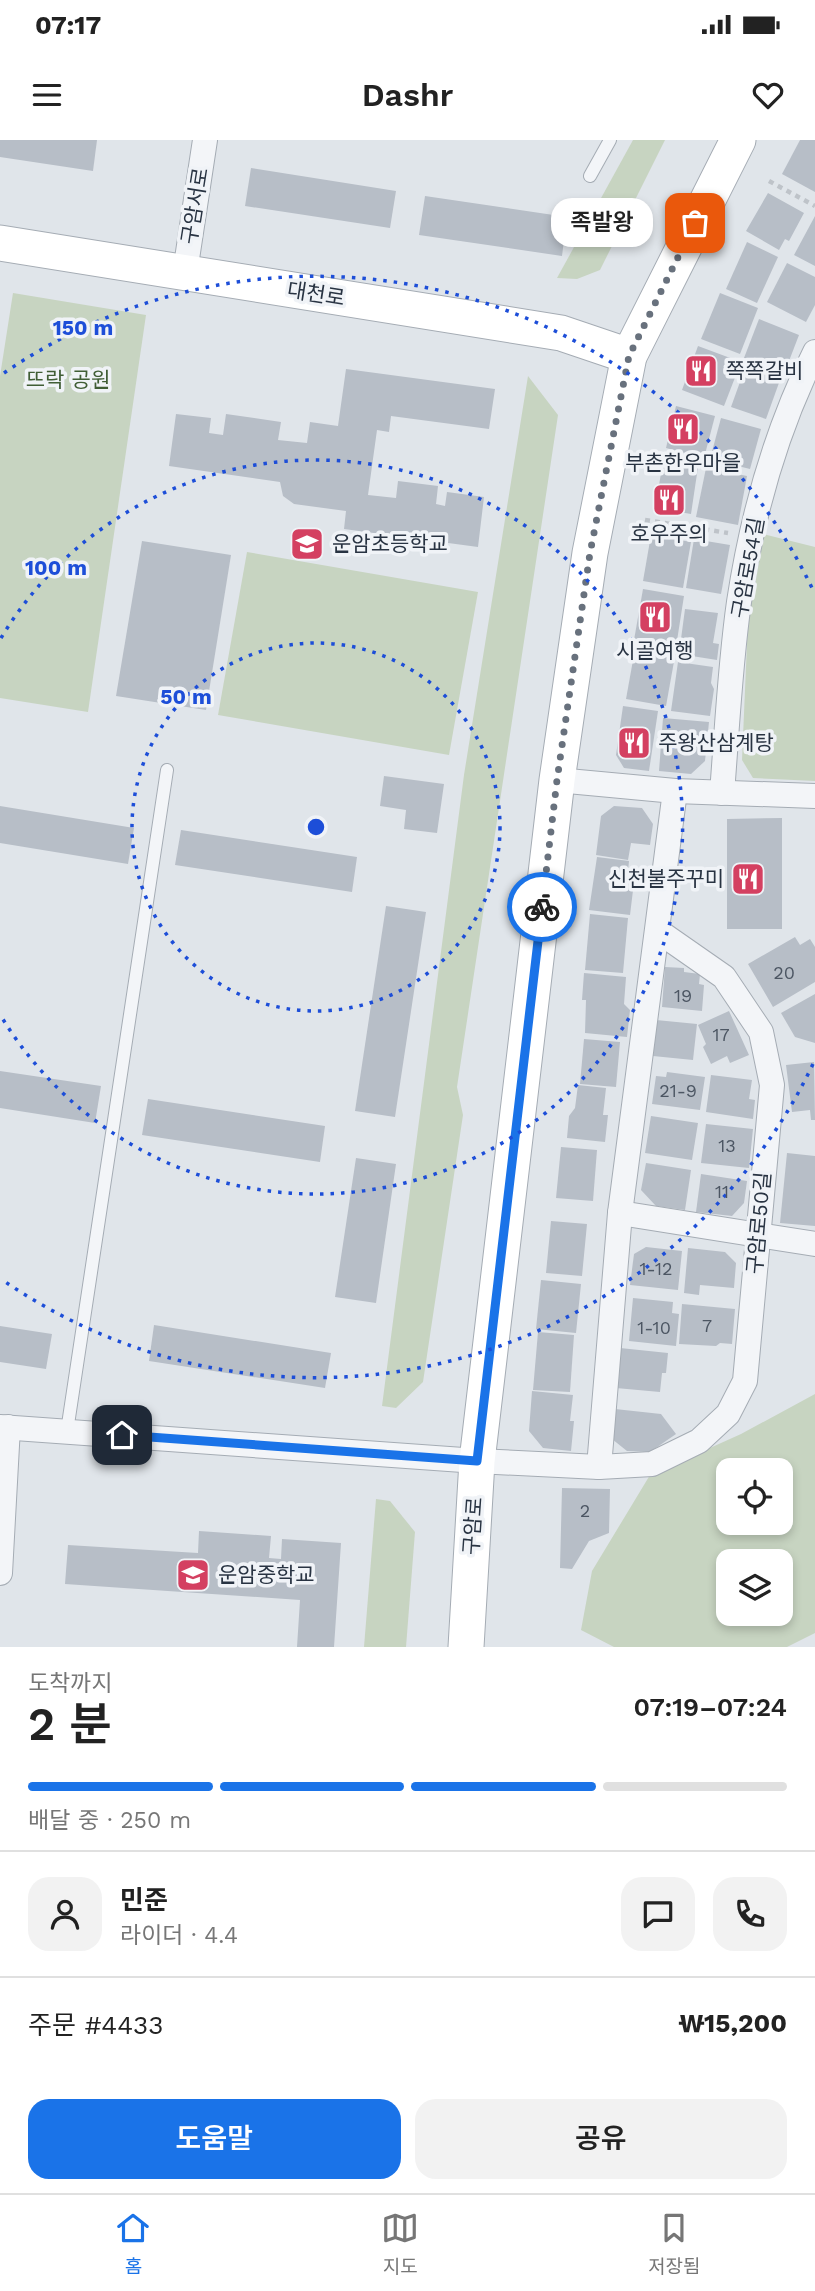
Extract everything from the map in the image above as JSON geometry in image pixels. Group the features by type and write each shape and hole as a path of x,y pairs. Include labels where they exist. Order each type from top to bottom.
{"main road":[{"name":"구암로","path":"466,1647 477,1461 557,780 590,553 629,356 738,140"},
{"name":"대천로","path":"0,243 561,333 629,356"}],"street":[{"name":"구암서로","path":"185,272 205,140"},
{"name":"구암로54길","path":"722,793 739,603 751,537 771,463 815,352"},
{"path":"557,780 675,791 815,796"},
{"path":"599,1468 620,1213 675,791"},
{"name":"구암로50길","path":"4,1427 599,1468 652,1464 699,1441 728,1414 745,1381 772,1085 761,1032 724,977 658,931"},
{"path":"620,1213 815,1244"},
{"path":"0,1573 4,1427"}],"lane":[{"path":"590,176 610,140"},
{"path":"67,1431 167,770"}],"path":[{"path":"769,181 815,206"},
{"path":"645,520 751,537"}],"green space":[{"path":"633,140 665,140 600,270 577,279 557,278"},
{"name":"뜨락 공원","path":"13,293 146,315 88,712 0,698 0,376"},
{"path":"528,376 558,415 457,1087 463,1115 423,1382 396,1408 382,1406 464,775"},
{"path":"763,534 815,547 815,781 753,778 742,760 748,620"},
{"path":"247,552 478,592 449,755 218,715"},
{"path":"815,1394 815,1633 787,1647 614,1647 581,1630 592,1571 650,1475 741,1434"},
{"path":"376,1499 390,1501 415,1532 406,1647 364,1647"}],"building":[{"path":"0,140 97,140 93,171 0,157"},
{"path":"800,140 815,140 815,192 782,174"},
{"path":"251,168 396,191 390,228 245,206"},
{"path":"768,193 804,213 789,241 785,239 779,250 746,231"},
{"path":"425,196 567,217 562,256 419,235"},
{"path":"815,216 815,266 794,255"},
{"path":"747,242 778,257 757,303 726,289"},
{"path":"787,263 815,277 815,305 806,322 767,302"},
{"path":"720,293 758,308 740,354 701,339"},
{"path":"759,319 799,335 784,374 744,358"},
{"path":"698,346 741,362 724,406 682,390"},
{"path":"745,368 780,380 766,419 731,407"},
{"path":"346,369 495,389 489,429 391,416 389,432 377,430 368,495 396,498 398,481 438,486 436,504 445,506 447,492 484,497 478,547 344,529 346,511 294,504 283,496 280,482 169,466 176,414 211,418 209,433 223,435 226,414 281,422 278,440 307,443 310,422 338,426"},
{"path":"676,406 715,416 704,458 666,448"},
{"path":"721,418 761,429 750,469 710,459"},
{"path":"663,462 698,467 691,514 655,508"},
{"path":"706,468 747,476 738,525 696,517"},
{"path":"651,535 691,542 683,588 643,581"},
{"path":"694,539 730,545 721,594 686,588"},
{"path":"142,541 231,555 206,710 116,696"},
{"path":"643,589 684,596 676,647 634,640"},
{"path":"685,609 718,613 713,643 719,644 717,660 679,654"},
{"path":"635,649 675,656 666,706 626,699"},
{"path":"678,662 713,667 711,683 714,689 710,716 671,711"},
{"path":"623,706 658,711 649,771 624,768 616,755"},
{"path":"663,718 709,722 705,761 691,774 659,771"},
{"path":"384,776 444,784 437,833 404,829 406,810 380,806"},
{"path":"0,806 134,828 128,864 0,843"},
{"path":"614,806 642,808 653,824 650,845 631,843 628,860 596,855 601,816"},
{"path":"782,818 782,929 727,929 727,819"},
{"path":"181,830 357,857 352,892 175,865"},
{"path":"597,857 629,861 627,881 634,882 630,915 589,910"},
{"path":"386,906 426,912 395,1117 355,1111"},
{"path":"590,914 628,918 623,973 585,970"},
{"path":"795,937 800,945 810,939 815,947 815,982 773,1007 748,964"},
{"path":"665,967 684,968 684,972 700,974 699,984 704,985 702,1011 662,1007"},
{"path":"584,973 626,977 624,1004 630,1010 627,1037 585,1033 586,1000 582,1000"},
{"path":"815,994 815,1043 795,1037 781,1013"},
{"path":"729,1011 749,1055 730,1063 727,1056 711,1064 703,1047 706,1044 698,1025"},
{"path":"656,1020 697,1024 693,1060 653,1056"},
{"path":"584,1039 620,1042 616,1087 580,1084"},
{"path":"814,1062 815,1120 811,1120 810,1110 792,1112 786,1065"},
{"path":"0,1071 101,1086 95,1123 0,1108"},
{"path":"667,1072 705,1077 700,1110 652,1104 656,1076 666,1077"},
{"path":"711,1075 752,1080 749,1099 755,1100 753,1119 706,1112"},
{"path":"578,1085 606,1088 603,1115 608,1115 605,1142 567,1138 569,1116 575,1108"},
{"path":"148,1099 325,1126 320,1162 142,1135"},
{"path":"651,1116 698,1123 692,1160 645,1153"},
{"path":"706,1124 753,1129 749,1168 701,1163"},
{"path":"561,1147 597,1150 593,1201 556,1198"},
{"path":"787,1153 815,1156 815,1226 780,1223"},
{"path":"356,1158 396,1164 376,1303 335,1297"},
{"path":"646,1163 691,1170 685,1210 656,1206 641,1190"},
{"path":"701,1174 747,1181 744,1203 732,1216 696,1212"},
{"path":"551,1221 587,1224 582,1276 546,1273"},
{"path":"646,1247 682,1251 678,1290 630,1285 634,1254"},
{"path":"688,1248 725,1252 736,1263 734,1288 700,1285 699,1295 684,1293"},
{"path":"541,1280 581,1284 576,1333 536,1329"},
{"path":"633,1298 673,1302 672,1313 679,1314 676,1346 629,1341"},
{"path":"682,1304 735,1309 732,1344 679,1344"},
{"path":"154,1325 331,1353 325,1388 149,1361"},
{"path":"0,1326 52,1334 46,1369 0,1362"},
{"path":"538,1332 574,1335 570,1392 533,1390"},
{"path":"620,1348 668,1353 660,1392 616,1388"},
{"path":"532,1391 573,1395 571,1451 543,1448 529,1431"},
{"path":"615,1409 661,1414 676,1434 650,1452 627,1451 612,1439"},
{"path":"562,1488 610,1489 609,1533 589,1541 572,1569 560,1568"},
{"path":"199,1531 271,1536 269,1558 281,1559 282,1539 341,1543 334,1647 297,1647 300,1600 65,1584 68,1545 198,1553"}],"way so far":[{"path":"542,907 557,780 590,553 629,356 695,223"}],"place":[{"name":"족발왕","path":"695,223"},
{"name":"쪽쪽갈비","path":"701,371"},
{"name":"부촌한우마을","path":"683,429"},
{"name":"호우주의","path":"669,500"},
{"name":"운암초등학교","path":"307,544"},
{"name":"시골여행","path":"655,617"},
{"name":"주왕산삼계탕","path":"634,743"},
{"name":"신천불주꾸미","path":"748,879"},
{"name":"운암중학교","path":"193,1575"}],"route":[{"path":"122,1435 477,1461 542,907"}]}
